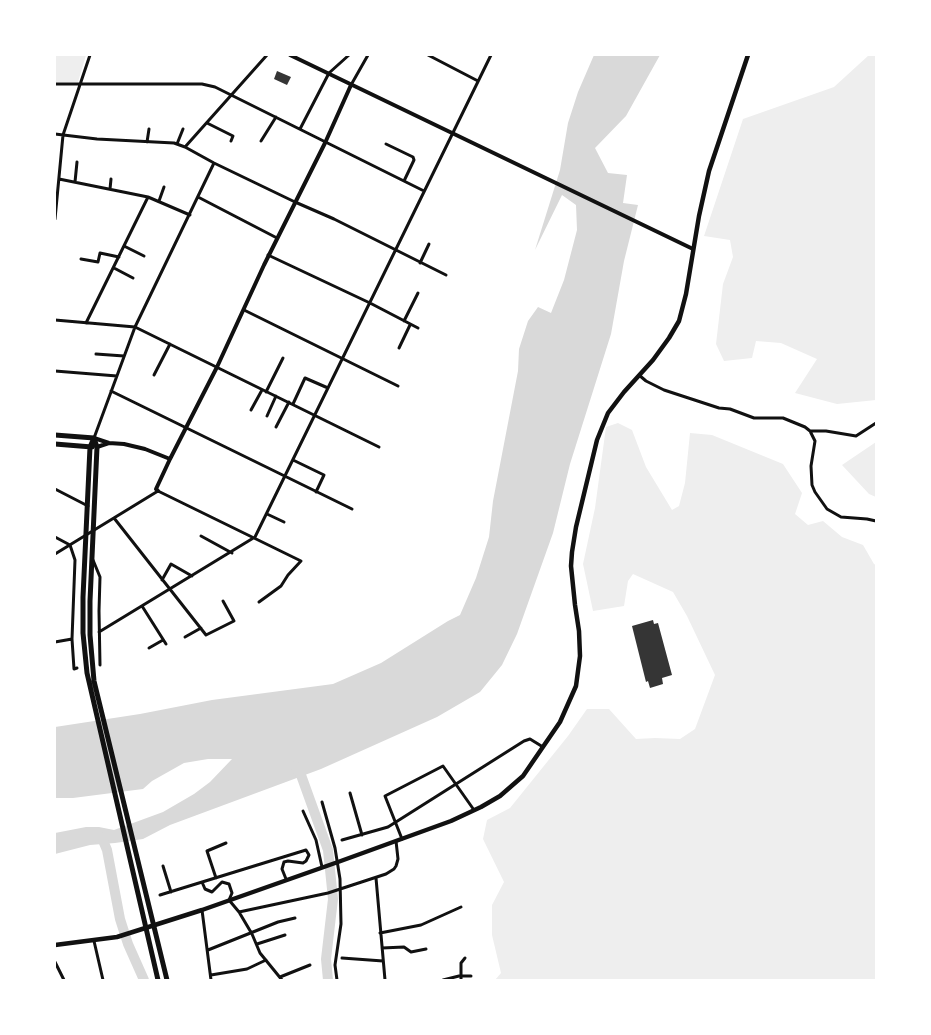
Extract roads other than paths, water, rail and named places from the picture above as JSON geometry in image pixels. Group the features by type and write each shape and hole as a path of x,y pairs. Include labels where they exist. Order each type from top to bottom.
{"highway":[{"path":"55,435 94,438"},
{"path":"94,438 90,447 83,597 83,633 87,673 93,689 154,926 166,980"},
{"path":"94,438 97,447 90,635 93,689 130,863 158,980"},
{"path":"55,444 97,447"}],"main road":[{"path":"55,944 117,937 202,910 338,862 451,821 500,796 523,776 560,722 576,686 580,656 571,566 572,552 576,527 597,440 608,413 664,346 679,320 686,294 709,171 748,55"}],"street":[{"path":"55,219 63,135 90,55"},
{"path":"185,147 267,55"},
{"path":"290,55 693,249"},
{"path":"300,130 328,73 349,55"},
{"path":"158,491 156,489 244,310 268,255 325,143 351,84 368,55"},
{"path":"428,55 478,81"},
{"path":"99,632 255,537 491,55"},
{"path":"55,84 202,84 215,87 424,191"},
{"path":"261,142 276,118"},
{"path":"207,123 233,136 231,141"},
{"path":"148,142 149,129"},
{"path":"177,144 182,130"},
{"path":"55,134 97,139 177,144 446,275"},
{"path":"386,144 413,157 414,160 404,181"},
{"path":"75,182 77,162"},
{"path":"170,459 145,449 109,443 94,438 135,328 214,163"},
{"path":"59,179 148,197 190,215"},
{"path":"110,189 112,179"},
{"path":"159,201 164,187"},
{"path":"86,323 148,197"},
{"path":"198,197 277,238"},
{"path":"420,263 429,244"},
{"path":"124,246 144,256"},
{"path":"81,260 98,262 100,253 119,257"},
{"path":"268,255 418,328"},
{"path":"114,268 133,278"},
{"path":"404,321 418,293"},
{"path":"244,310 398,386"},
{"path":"55,320 135,328 217,366 379,447"},
{"path":"399,348 410,325"},
{"path":"154,375 170,344"},
{"path":"96,354 124,356"},
{"path":"266,392 283,358"},
{"path":"55,372 117,376"},
{"path":"639,375 646,381 664,390 690,399 719,408 730,409 749,417 786,418 810,431 826,431 856,436 876,423"},
{"path":"276,427 305,378 328,388"},
{"path":"251,410 262,390"},
{"path":"111,391 352,509"},
{"path":"267,416 276,396"},
{"path":"810,431 815,441 811,466 812,485 820,500 827,509 837,516 876,521"},
{"path":"97,447 109,443"},
{"path":"293,460 324,475 316,492"},
{"path":"55,489 88,506"},
{"path":"55,554 158,491"},
{"path":"158,491 301,561 281,586 259,602"},
{"path":"267,514 284,522"},
{"path":"114,518 206,636 234,621 223,601"},
{"path":"201,536 232,552"},
{"path":"55,537 70,544 75,560 72,639 74,669 78,668"},
{"path":"92,557 100,577 100,665"},
{"path":"162,580 171,564 193,576"},
{"path":"142,606 166,644"},
{"path":"185,637 201,628"},
{"path":"55,642 72,639"},
{"path":"149,648 163,640"},
{"path":"342,840 388,827 524,741 530,739 543,747"},
{"path":"402,838 386,796 443,766 474,810"},
{"path":"350,793 362,834"},
{"path":"322,802 338,862 340,924 335,965 337,980"},
{"path":"304,811 316,840 323,866"},
{"path":"238,912 328,893 376,878 394,869 398,859 396,841"},
{"path":"216,878 207,851 226,843"},
{"path":"160,895 306,850 309,856 303,863 284,862 282,869 286,880"},
{"path":"163,866 171,892"},
{"path":"376,878 385,980"},
{"path":"202,882 205,889 212,892 222,882 229,884 232,893 229,900 252,934 266,960 281,979 310,965"},
{"path":"380,933 421,925 461,907"},
{"path":"202,910 211,980"},
{"path":"208,950 278,922 295,918"},
{"path":"256,944 285,935"},
{"path":"94,941 103,980"},
{"path":"382,948 404,947 411,952 426,949"},
{"path":"342,958 383,961"},
{"path":"461,978 461,964 464,958"},
{"path":"211,975 247,970 266,960"},
{"path":"55,962 64,980"},
{"path":"442,980 470,976"}],"waterway":[{"path":"295,766 301,775 328,850 333,899 326,959 328,980"},
{"path":"96,837 102,838 107,850 120,919 128,944 144,980"}]}
